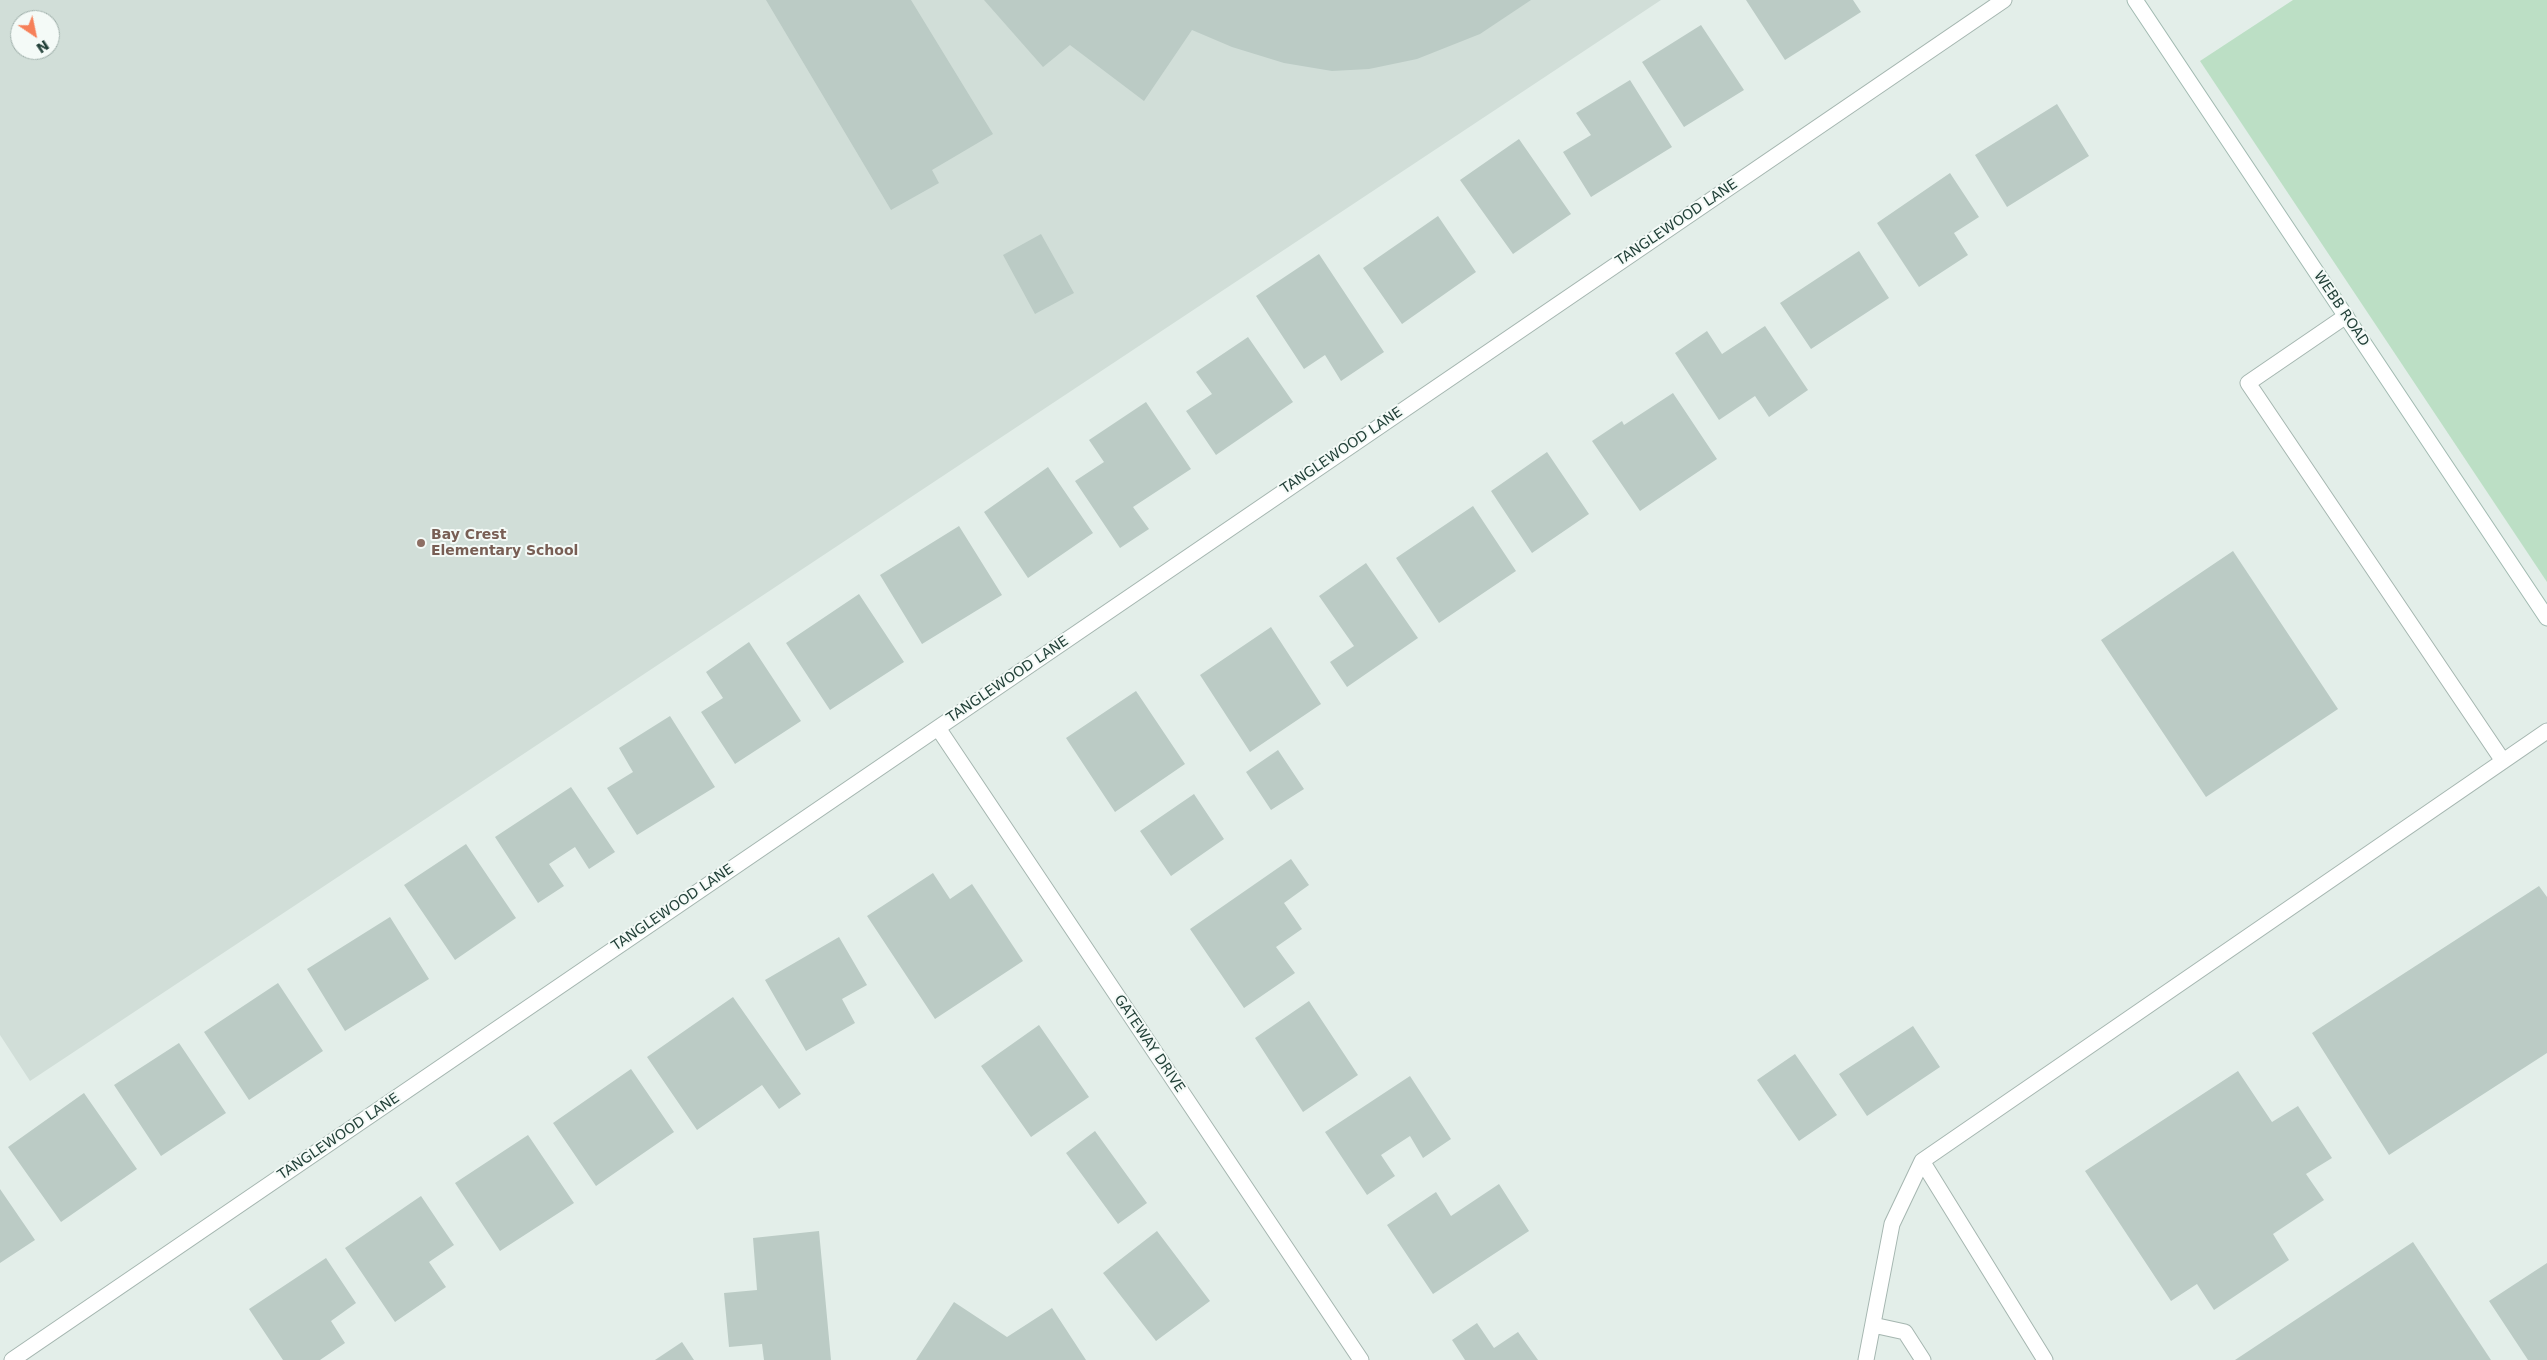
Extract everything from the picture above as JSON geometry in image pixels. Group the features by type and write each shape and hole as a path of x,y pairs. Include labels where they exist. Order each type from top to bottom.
{"street":[{"name":"TANGLEWOOD LANE","path":"12,1360 2004,0"},
{"name":"WEBB ROAD","path":"2135,0 2547,618"},
{"path":"2346,316 2248,383 2503,761"},
{"name":"GATEWAY DRIVE","path":"938,728 1361,1360"},
{"path":"1866,1360 1892,1224 1922,1161 2547,731"},
{"path":"1922,1161 2045,1360"},
{"path":"1873,1325 1905,1332 1923,1360"}],"shaded area":[{"name":"Bay Crest Elementary School","path":"0,0 1661,0 30,1081 0,1035"}],"green space":[{"path":"2293,0 2547,0 2547,582 2200,61"}],"building":[{"path":"766,0 911,0 993,134 932,170 939,183 891,210"},
{"path":"984,0 1531,0 1480,34 1417,59 1369,69 1332,71 1284,63 1232,47 1192,30 1144,101 1070,45 1043,67"},
{"path":"1746,0 1853,0 1861,12 1785,60"},
{"path":"1701,25 1744,90 1684,127 1642,62"},
{"path":"1630,80 1672,147 1591,197 1563,152 1591,135 1576,113"},
{"path":"2057,104 2089,156 2007,207 1975,155"},
{"path":"1519,139 1571,214 1513,254 1460,180"},
{"path":"1950,173 1979,217 1954,233 1968,255 1919,287 1877,223"},
{"path":"1438,216 1476,272 1402,324 1363,268"},
{"path":"1041,234 1074,293 1035,314 1003,255"},
{"path":"1859,251 1889,298 1811,349 1780,303"},
{"path":"1319,254 1384,352 1341,381 1325,355 1304,369 1256,296"},
{"path":"1765,326 1808,390 1769,417 1755,396 1719,420 1675,353 1707,331 1722,354"},
{"path":"1248,337 1293,402 1216,455 1186,411 1212,394 1196,372"},
{"path":"1673,393 1717,459 1640,511 1592,441 1622,421 1624,425"},
{"path":"1146,402 1191,469 1133,507 1149,529 1120,548 1075,481 1104,462 1089,440"},
{"path":"1547,452 1589,514 1532,553 1491,491"},
{"path":"1048,467 1093,533 1028,578 984,512"},
{"path":"1473,506 1516,571 1439,623 1396,558"},
{"path":"959,526 1002,595 922,644 880,575"},
{"path":"2233,551 2338,709 2206,797 2101,640"},
{"path":"1366,563 1418,638 1347,687 1330,662 1354,646 1319,596"},
{"path":"859,594 904,662 830,710 786,643"},
{"path":"1271,627 1321,704 1250,752 1200,675"},
{"path":"749,642 801,721 735,764 701,712 723,698 706,672"},
{"path":"1136,691 1185,764 1115,812 1066,738"},
{"path":"670,716 715,787 637,835 607,788 633,772 619,748"},
{"path":"1278,750 1304,789 1271,810 1246,772"},
{"path":"571,787 615,852 589,869 575,847 549,864 564,886 538,903 495,837"},
{"path":"1194,794 1224,839 1171,876 1140,831"},
{"path":"466,844 516,918 455,960 404,885"},
{"path":"1291,859 1309,885 1284,903 1302,929 1276,947 1295,973 1244,1008 1190,929"},
{"path":"933,873 950,899 972,884 1023,961 935,1019 867,916"},
{"path":"2539,886 2547,897 2547,1053 2389,1155 2312,1033"},
{"path":"390,917 429,979 345,1031 307,969"},
{"path":"839,937 867,985 842,999 855,1023 806,1051 765,980"},
{"path":"278,983 323,1051 249,1100 204,1032"},
{"path":"733,997 801,1094 779,1109 762,1085 697,1130 647,1057"},
{"path":"1309,1001 1358,1075 1303,1112 1255,1038"},
{"path":"1039,1025 1089,1097 1031,1137 981,1066"},
{"path":"1913,1026 1940,1067 1867,1116 1839,1074"},
{"path":"179,1043 226,1113 161,1156 114,1085"},
{"path":"1795,1054 1837,1115 1799,1141 1757,1080"},
{"path":"631,1069 674,1132 596,1186 553,1123"},
{"path":"2238,1071 2272,1122 2298,1106 2332,1158 2306,1174 2324,1200 2273,1234 2289,1260 2214,1310 2197,1284 2171,1301 2085,1171"},
{"path":"1410,1076 1451,1139 1423,1158 1410,1136 1381,1155 1395,1176 1367,1195 1325,1132"},
{"path":"84,1093 137,1169 61,1222 8,1147"},
{"path":"1095,1131 1147,1203 1118,1224 1066,1153"},
{"path":"528,1135 574,1203 500,1251 455,1183"},
{"path":"1499,1184 1529,1231 1433,1294 1387,1225 1436,1192 1451,1216"},
{"path":"0,1189 35,1240 0,1263"},
{"path":"421,1196 454,1245 429,1262 446,1287 395,1322 345,1248"},
{"path":"819,1231 831,1360 764,1360 762,1344 729,1347 724,1293 757,1290 753,1238"},
{"path":"1157,1231 1210,1301 1156,1341 1103,1273"},
{"path":"2413,1242 2491,1360 2235,1360"},
{"path":"326,1258 356,1303 331,1321 345,1343 320,1360 283,1360 249,1309"},
{"path":"2547,1263 2547,1360 2528,1360 2489,1301"},
{"path":"954,1302 1007,1337 1052,1308 1086,1360 916,1360"},
{"path":"1477,1323 1494,1348 1518,1332 1538,1360 1465,1360 1452,1340"},
{"path":"682,1342 694,1360 655,1360"}],"place":[{"name":"Bay Crest Elementary School","path":"421,543"}]}
